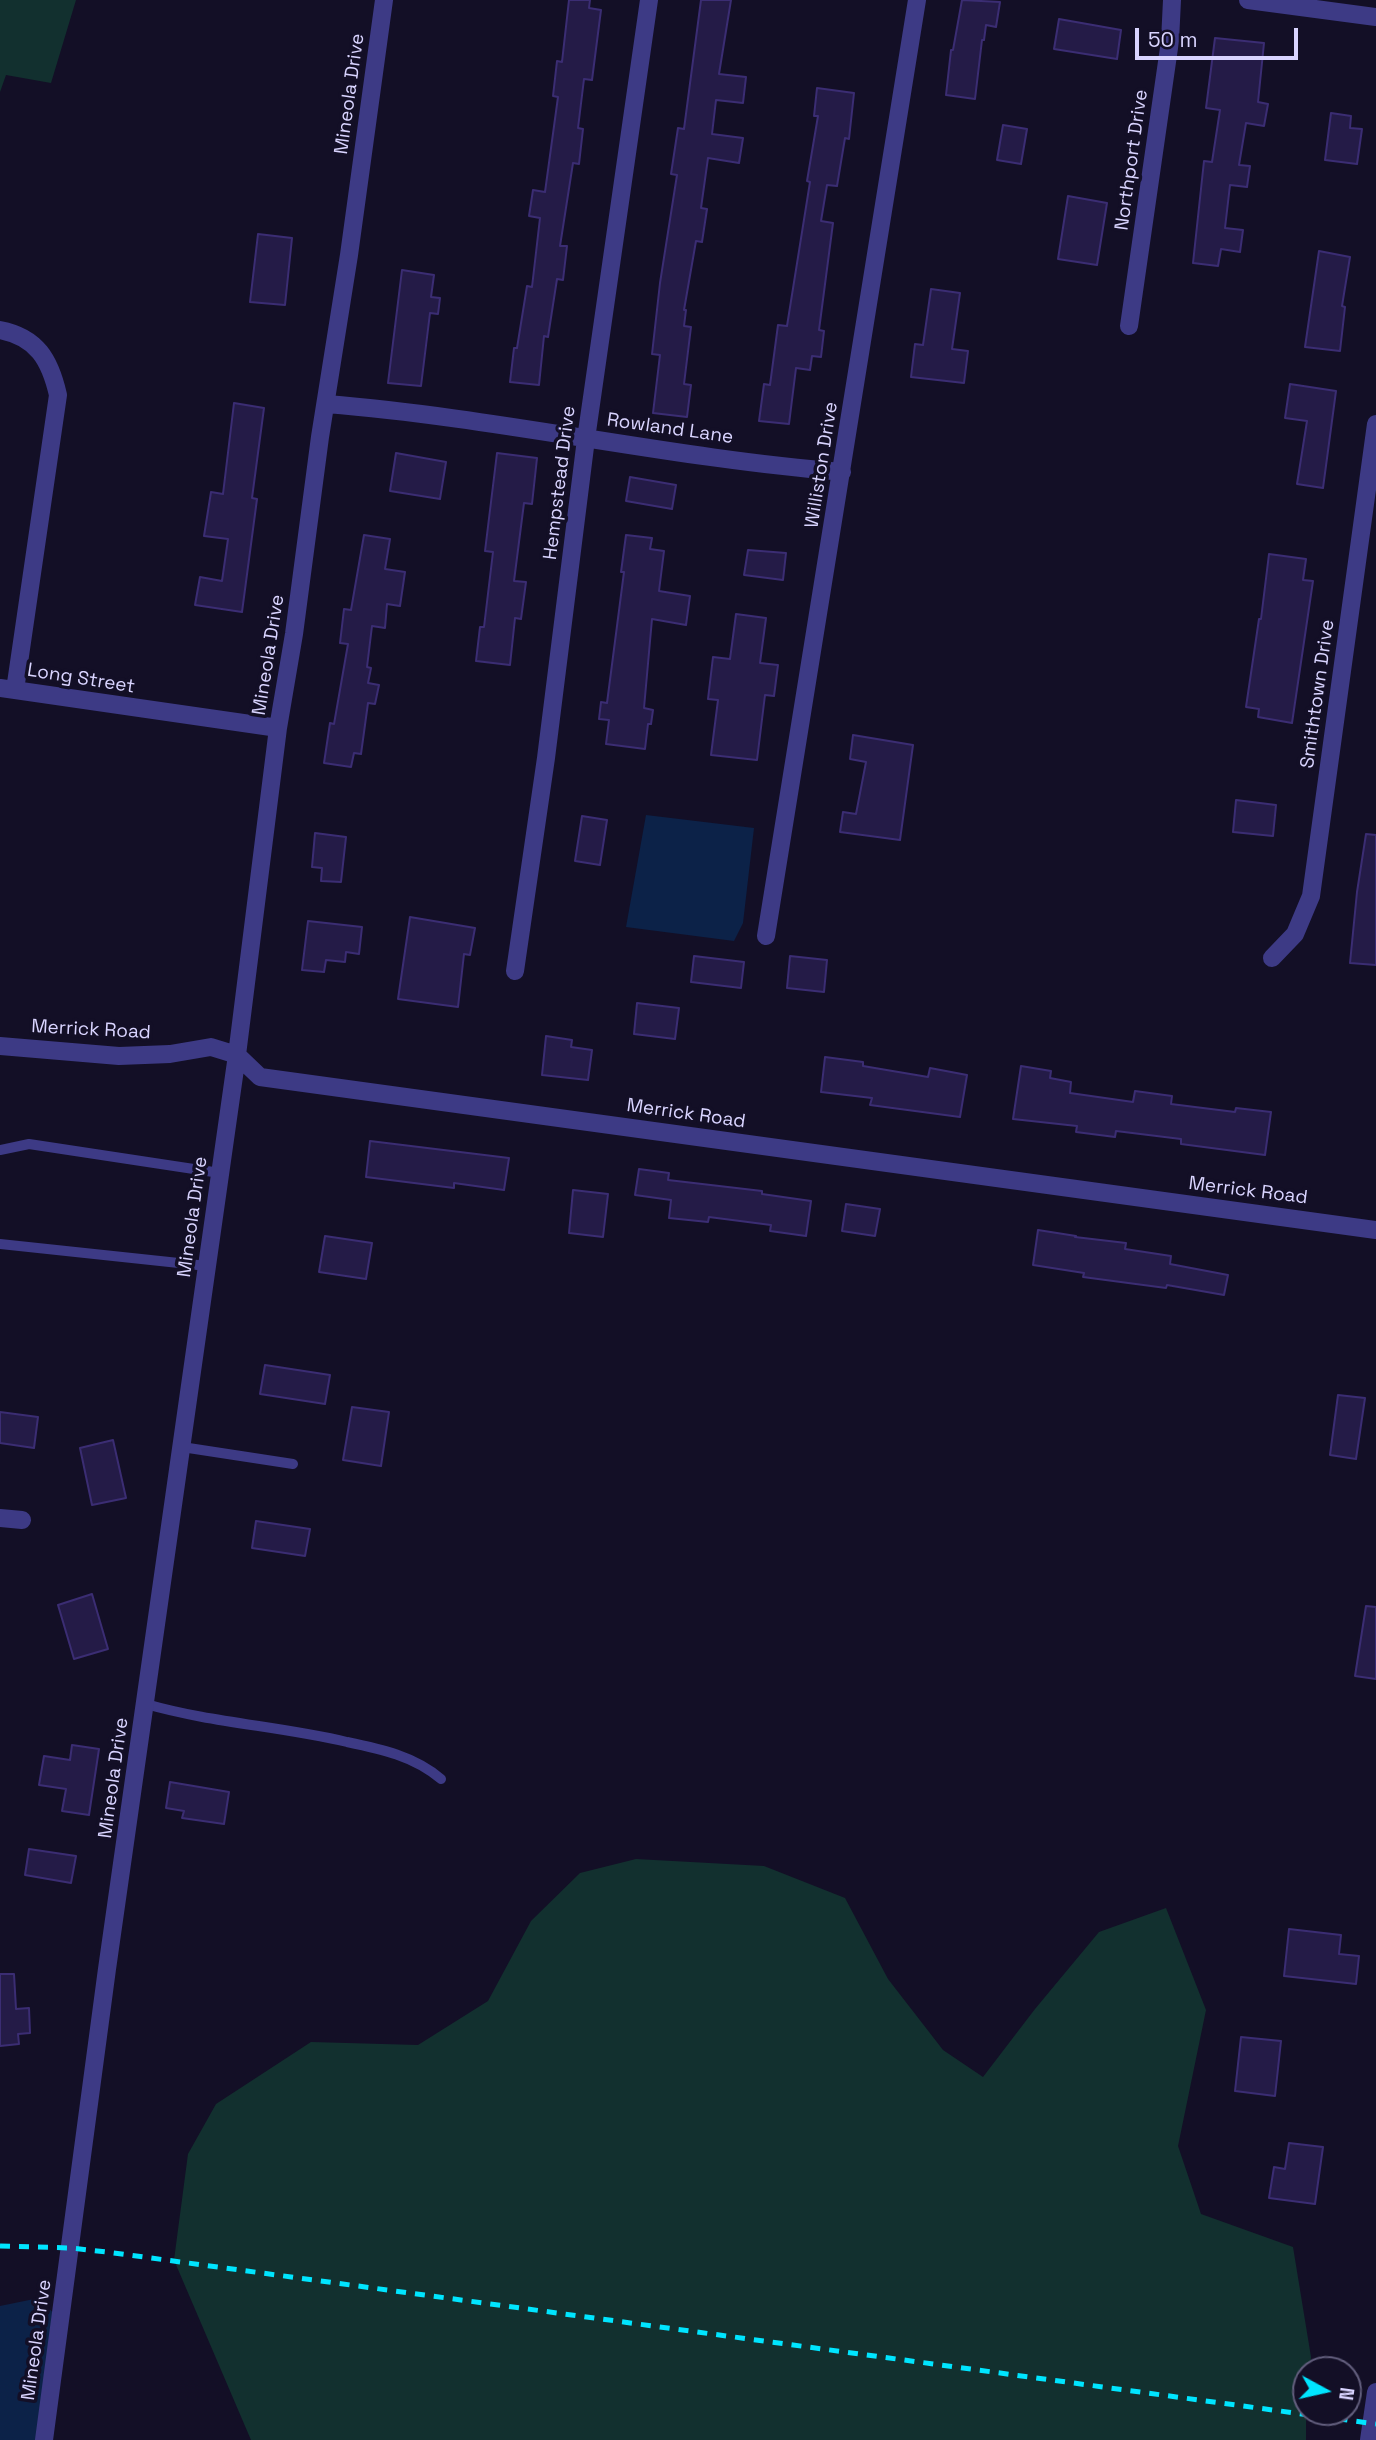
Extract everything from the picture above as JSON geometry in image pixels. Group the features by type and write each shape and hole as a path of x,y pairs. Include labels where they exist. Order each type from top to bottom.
{"street":[{"name":"Mineola Drive","path":"44,2440 107,1969 237,1055 278,728 294,634 384,0"},
{"name":"Hempstead Drive","path":"515,971 546,758 586,439 649,0"},
{"name":"Williston Drive","path":"766,936 917,0"},
{"name":"Northport Drive","path":"1129,326 1170,41 1172,0"},
{"path":"1248,0 1376,17"},
{"name":"Long Street","path":"0,330 15,333 41,353 53,373 58,395 7,689 74,701 278,728"},
{"name":"Rowland Lane","path":"327,404 376,408 586,439 842,472"},
{"name":"Smithtown Drive","path":"1272,958 1295,934 1311,896 1376,424"},
{"name":"Merrick Road","path":"0,1046 119,1056 170,1054 211,1047 237,1055 260,1077 1376,1230"},
{"path":"0,1518 22,1520"},
{"path":"1370,2440 1376,2392"}],"lane":[{"path":"0,1150 29,1144 220,1174"},
{"path":"0,1244 207,1266"},
{"path":"182,1447 293,1464"},
{"path":"146,1704 182,1715 291,1730 366,1746 413,1760 441,1779"}],"green space":[{"path":"0,0 76,0 51,83 6,75 0,92"},
{"path":"636,1859 764,1866 845,1898 888,1979 943,2050 983,2077 1099,1932 1166,1908 1206,2010 1178,2146 1201,2214 1293,2247 1311,2356 1292,2356 1292,2426 1306,2426 1306,2440 251,2440 174,2260 188,2154 216,2104 311,2042 418,2045 488,2001 531,1921 580,1873"}],"water":[{"path":"646,815 754,828 743,923 734,941 626,927"},
{"path":"39,2298 57,2317 36,2440 0,2440 0,2306"}],"building":[{"path":"569,0 590,0 589,8 601,10 592,80 584,79 578,128 583,129 579,164 573,163 560,246 567,246 563,280 557,279 548,337 544,336 539,385 510,382 527,286 532,287 540,218 529,216 533,190 545,192 558,97 553,96 557,61 562,62"},
{"path":"701,0 731,0 719,74 746,77 743,103 716,100 712,134 743,138 739,163 708,158 701,208 707,209 702,242 696,241 684,310 684,326 691,327 684,384 691,385 687,417 653,413 660,355 652,354 677,175 671,174 678,128 684,129"},
{"path":"962,0 1000,2 996,27 986,25 982,40 975,99 946,95 951,50"},
{"path":"1059,19 1121,30 1117,59 1054,49"},
{"path":"1215,38 1264,43 1258,102 1268,104 1264,126 1246,123 1239,165 1250,166 1247,187 1230,185 1225,228 1243,230 1240,252 1221,249 1218,266 1193,263 1204,161 1212,162 1220,110 1206,108"},
{"path":"817,88 854,93 849,139 845,138 837,186 827,185 821,221 833,223 819,330 824,331 821,357 812,356 810,370 796,368 789,424 759,421 764,384 770,385 778,325 787,326 810,182 807,181 818,116 814,116"},
{"path":"1331,113 1351,116 1350,128 1362,129 1357,164 1325,160"},
{"path":"1003,125 1027,129 1021,164 997,160"},
{"path":"1068,196 1107,203 1097,265 1058,259"},
{"path":"258,234 292,238 285,305 250,302"},
{"path":"1319,251 1350,257 1342,306 1345,307 1340,351 1305,347"},
{"path":"402,270 434,275 431,297 440,298 438,314 430,313 421,386 388,383"},
{"path":"931,289 960,293 952,349 968,351 964,383 911,377 915,344 923,345"},
{"path":"1290,384 1336,391 1323,488 1297,484 1307,421 1285,418"},
{"path":"234,403 264,408 252,498 257,499 242,612 195,605 200,577 222,581 228,539 204,536 211,492 223,494"},
{"path":"396,453 446,462 440,499 390,491"},
{"path":"497,453 537,458 532,504 524,503 514,581 526,582 521,619 515,618 510,665 476,661 480,627 484,627 493,552 485,551"},
{"path":"630,477 676,485 672,509 626,501"},
{"path":"364,535 390,539 385,569 405,572 400,606 387,604 385,628 372,626 367,667 371,668 368,683 379,685 375,704 368,703 361,754 354,753 351,767 324,763 348,644 340,643 344,609 351,610"},
{"path":"626,535 652,538 650,549 664,551 659,591 690,596 686,625 652,619 644,708 653,710 645,749 606,744 609,720 599,719 601,702 607,703 624,572 621,572"},
{"path":"748,550 786,553 783,580 744,575"},
{"path":"1269,554 1306,559 1303,580 1313,581 1292,723 1258,717 1259,709 1246,707"},
{"path":"736,614 766,618 760,663 778,665 774,696 765,695 757,760 711,755 718,700 708,699 713,657 730,659"},
{"path":"853,735 913,745 900,840 840,832 843,812 856,814 866,762 850,759"},
{"path":"1236,800 1276,805 1273,836 1233,832"},
{"path":"582,816 607,820 600,865 575,861"},
{"path":"315,833 346,837 341,882 321,881 322,868 312,867"},
{"path":"1366,834 1376,835 1376,965 1350,963"},
{"path":"410,917 475,928 470,955 464,954 458,1007 398,999"},
{"path":"308,921 362,927 359,954 346,952 345,962 326,960 324,972 302,970"},
{"path":"694,956 744,962 741,988 691,982"},
{"path":"790,956 827,960 824,992 787,988"},
{"path":"637,1003 679,1008 675,1039 634,1034"},
{"path":"546,1036 572,1040 571,1047 592,1050 588,1080 542,1075"},
{"path":"825,1057 863,1062 863,1066 928,1077 930,1068 967,1075 960,1117 870,1105 872,1098 821,1092"},
{"path":"1021,1066 1051,1071 1050,1078 1071,1082 1070,1093 1133,1102 1135,1091 1172,1096 1171,1104 1235,1112 1236,1108 1271,1112 1265,1155 1181,1144 1181,1139 1116,1131 1115,1137 1076,1132 1077,1126 1013,1119"},
{"path":"370,1141 509,1158 504,1190 454,1183 454,1188 366,1177"},
{"path":"639,1169 669,1173 668,1180 762,1191 762,1194 811,1201 806,1236 770,1231 771,1225 709,1217 708,1222 669,1218 671,1200 635,1195"},
{"path":"573,1190 608,1194 603,1237 569,1233"},
{"path":"846,1204 880,1209 875,1236 842,1231"},
{"path":"1038,1230 1126,1243 1125,1249 1171,1256 1170,1264 1228,1275 1224,1295 1167,1285 1166,1288 1083,1277 1084,1273 1033,1265"},
{"path":"325,1236 372,1243 366,1279 319,1272"},
{"path":"265,1365 330,1375 325,1404 260,1394"},
{"path":"1338,1395 1365,1398 1356,1459 1330,1455"},
{"path":"352,1407 389,1412 381,1466 343,1460"},
{"path":"0,1412 38,1417 34,1448 0,1443"},
{"path":"113,1440 126,1498 92,1505 80,1448"},
{"path":"256,1521 310,1529 305,1556 252,1548"},
{"path":"92,1594 108,1649 74,1659 58,1605"},
{"path":"1366,1606 1376,1607 1376,1679 1355,1676"},
{"path":"72,1745 99,1749 89,1815 62,1811 66,1789 39,1785 44,1756 70,1760"},
{"path":"170,1782 229,1792 224,1824 182,1818 184,1811 166,1808"},
{"path":"29,1849 76,1856 71,1883 25,1875"},
{"path":"1289,1929 1341,1935 1339,1954 1359,1956 1356,1984 1284,1976"},
{"path":"0,1974 14,1974 16,2009 29,2008 30,2033 18,2034 19,2044 0,2046"},
{"path":"1241,2037 1281,2041 1275,2096 1235,2091"},
{"path":"1289,2143 1323,2147 1315,2204 1269,2198 1274,2167 1285,2169"}],"railway":[{"path":"0,2246 107,2252 1376,2424"}]}
